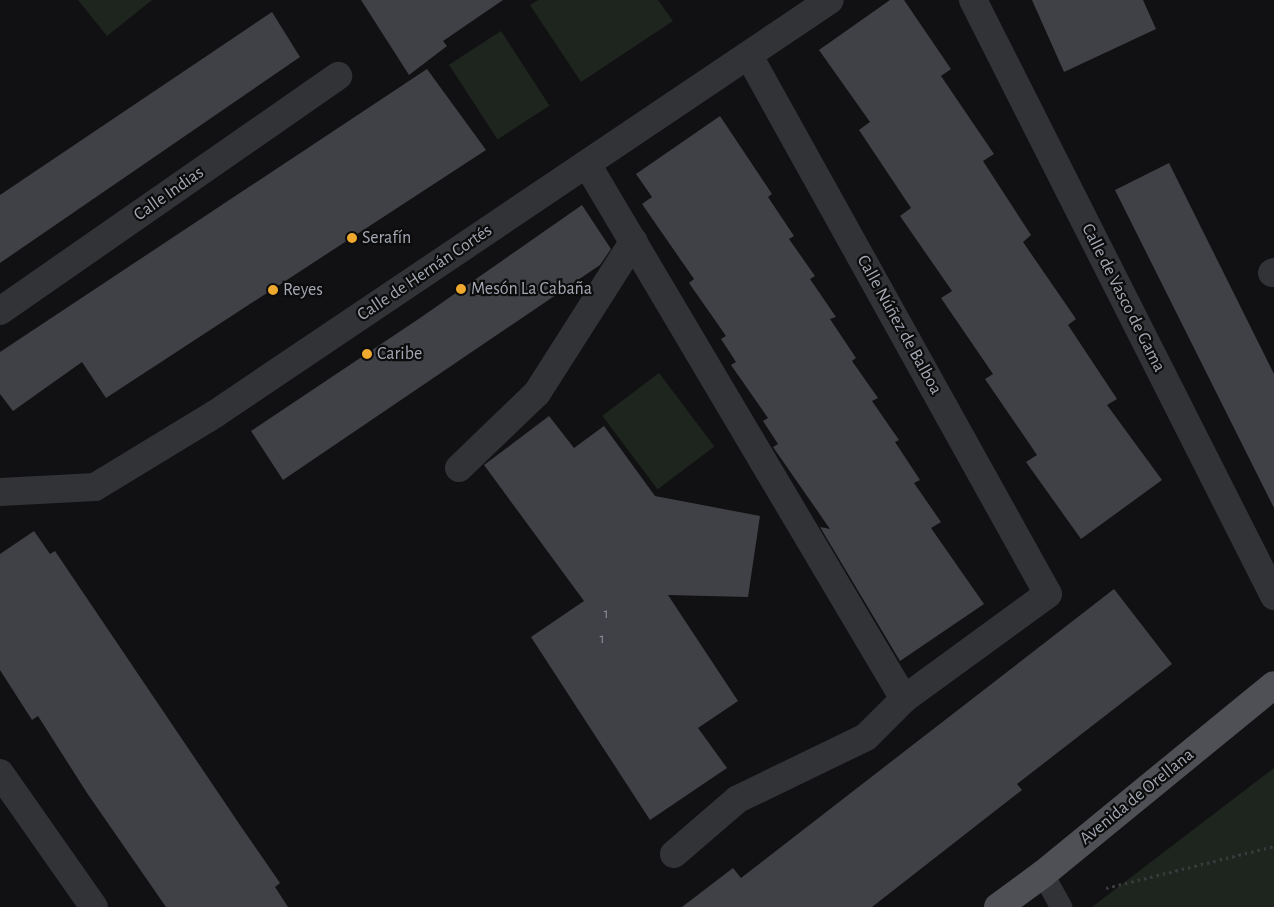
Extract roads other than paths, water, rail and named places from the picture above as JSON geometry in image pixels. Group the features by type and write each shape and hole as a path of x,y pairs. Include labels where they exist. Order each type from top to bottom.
{"main road":[{"name":"Avenida de Orellana","path":"998,907 1043,874 1274,685"}],"street":[{"name":"Calle de Hernán Cortés","path":"0,492 95,487 216,414 830,0"},
{"name":"Calle de Vasco de Gama","path":"973,0 1274,596"},
{"name":"Calle Núñez de Balboa","path":"749,56 1048,594 904,699"},
{"name":"Calle Indias","path":"0,311 338,76"},
{"path":"587,164 904,699 866,737 738,799 674,854"},
{"path":"459,468 537,393 634,241"},
{"path":"0,773 94,907"}],"lane":[{"path":"1043,874 1061,907"}],"place":[{"name":"Serafín","path":"352,238"},
{"name":"Mesón La Cabaña","path":"461,289"},
{"name":"Reyes","path":"273,290"},
{"name":"Caribe","path":"367,354"}]}
